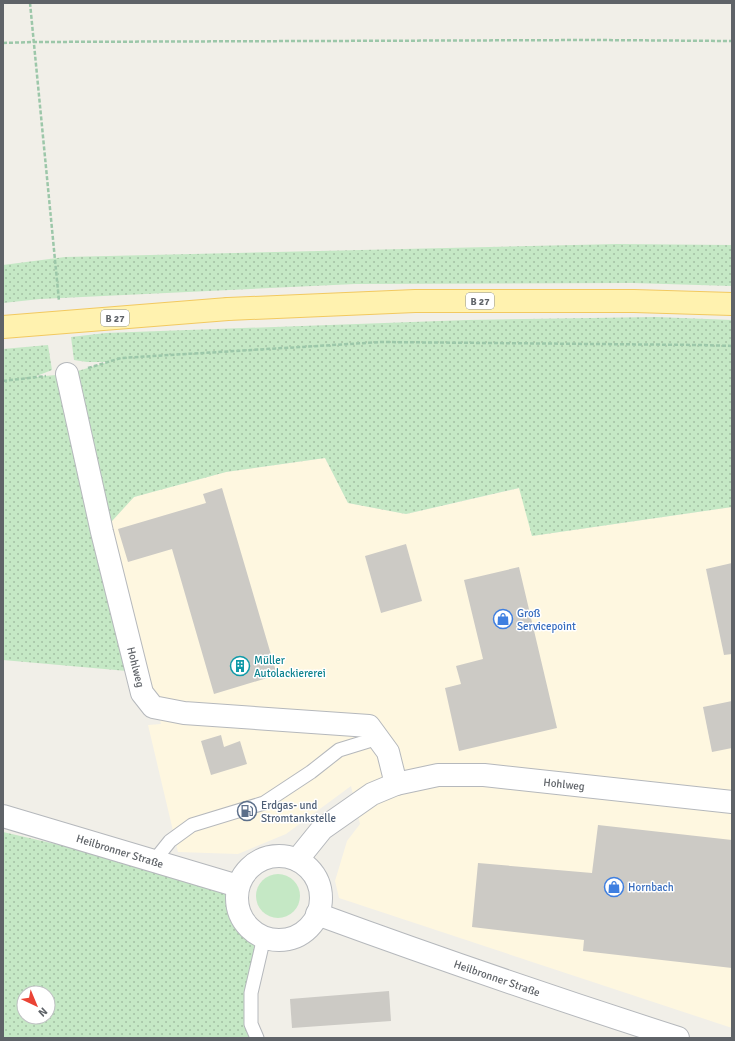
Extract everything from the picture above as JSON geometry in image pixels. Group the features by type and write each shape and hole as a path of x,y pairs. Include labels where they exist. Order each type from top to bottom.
{"main road":[{"name":"B 27","path":"3,327 228,309 415,301 732,304"}],"street":[{"name":"Hohlweg","path":"67,374 102,532 142,693 153,707 184,713 369,726 388,752 396,784"},
{"name":"Hohlweg","path":"297,860 322,830 372,794 396,784 438,775 484,775 732,802"},
{"name":"Heilbronner Straße","path":"3,816 238,886"},
{"path":"283,856 297,860 308,867 315,877 320,889 321,902 317,914 311,925 301,933 289,938 276,940 264,937 253,931 244,922 238,910 236,898 238,886 245,872 255,862 269,857 283,856"},
{"name":"Heilbronner Straße","path":"317,914 456,964 678,1038"}],"lane":[{"path":"154,861 170,841 192,825 264,803 311,772 339,750 378,738"},
{"path":"257,1038 250,1024 251,993 264,937"}],"path":[{"path":"30,3 60,308"},
{"path":"3,43 595,40 732,41"},
{"path":"122,358 382,342 702,344 732,346"}],"shaded area":[{"path":"325,458 348,503 406,514 520,488 532,536 732,507 732,1028 339,898 335,881 347,841 360,824 351,786 286,834 238,854 178,852 148,725 161,724 109,515 134,497 226,472"}],"green space":[{"path":"617,244 732,245 732,286 632,283 355,284 40,299 3,303 3,265 65,257"},
{"path":"656,317 732,320 732,507 532,536 519,488 406,514 348,503 325,458 226,472 134,497 102,532 127,671 3,660 3,349 48,345 52,370 34,377 67,374 109,362 87,362 74,360 71,337 106,333 467,320"},
{"path":"3,832 238,886 237,903 241,916 250,927 264,937 251,993 257,1038 3,1038"},
{"path":"274,874 282,874 287,875 294,880 299,887 299,905 294,912 287,917 274,918 266,915 259,908 256,900 256,892 259,884 266,877"}],"building":[{"path":"222,488 277,675 214,694 172,549 128,562 118,529 206,503 203,494"},
{"path":"406,544 422,601 381,613 365,556"},
{"path":"732,563 732,654 724,655 706,569"},
{"name":"Groß Servicepoint","path":"519,567 557,728 459,751 445,688 461,684 456,666 483,659 464,580"},
{"path":"732,701 732,748 712,752 703,707"},
{"path":"221,735 224,747 240,741 247,764 211,775 201,741"},
{"path":"598,825 732,840 732,968 583,951 584,940 472,927 478,863 592,873"},
{"path":"389,991 391,1021 292,1028 290,999"}],"place":[{"name":"Groß Servicepoint","path":"503,619"},
{"name":"Müller Autolackiererei","path":"240,666"},
{"name":"Erdgas- und Stromtankstelle","path":"247,811"},
{"name":"Hornbach","path":"614,887"}]}
